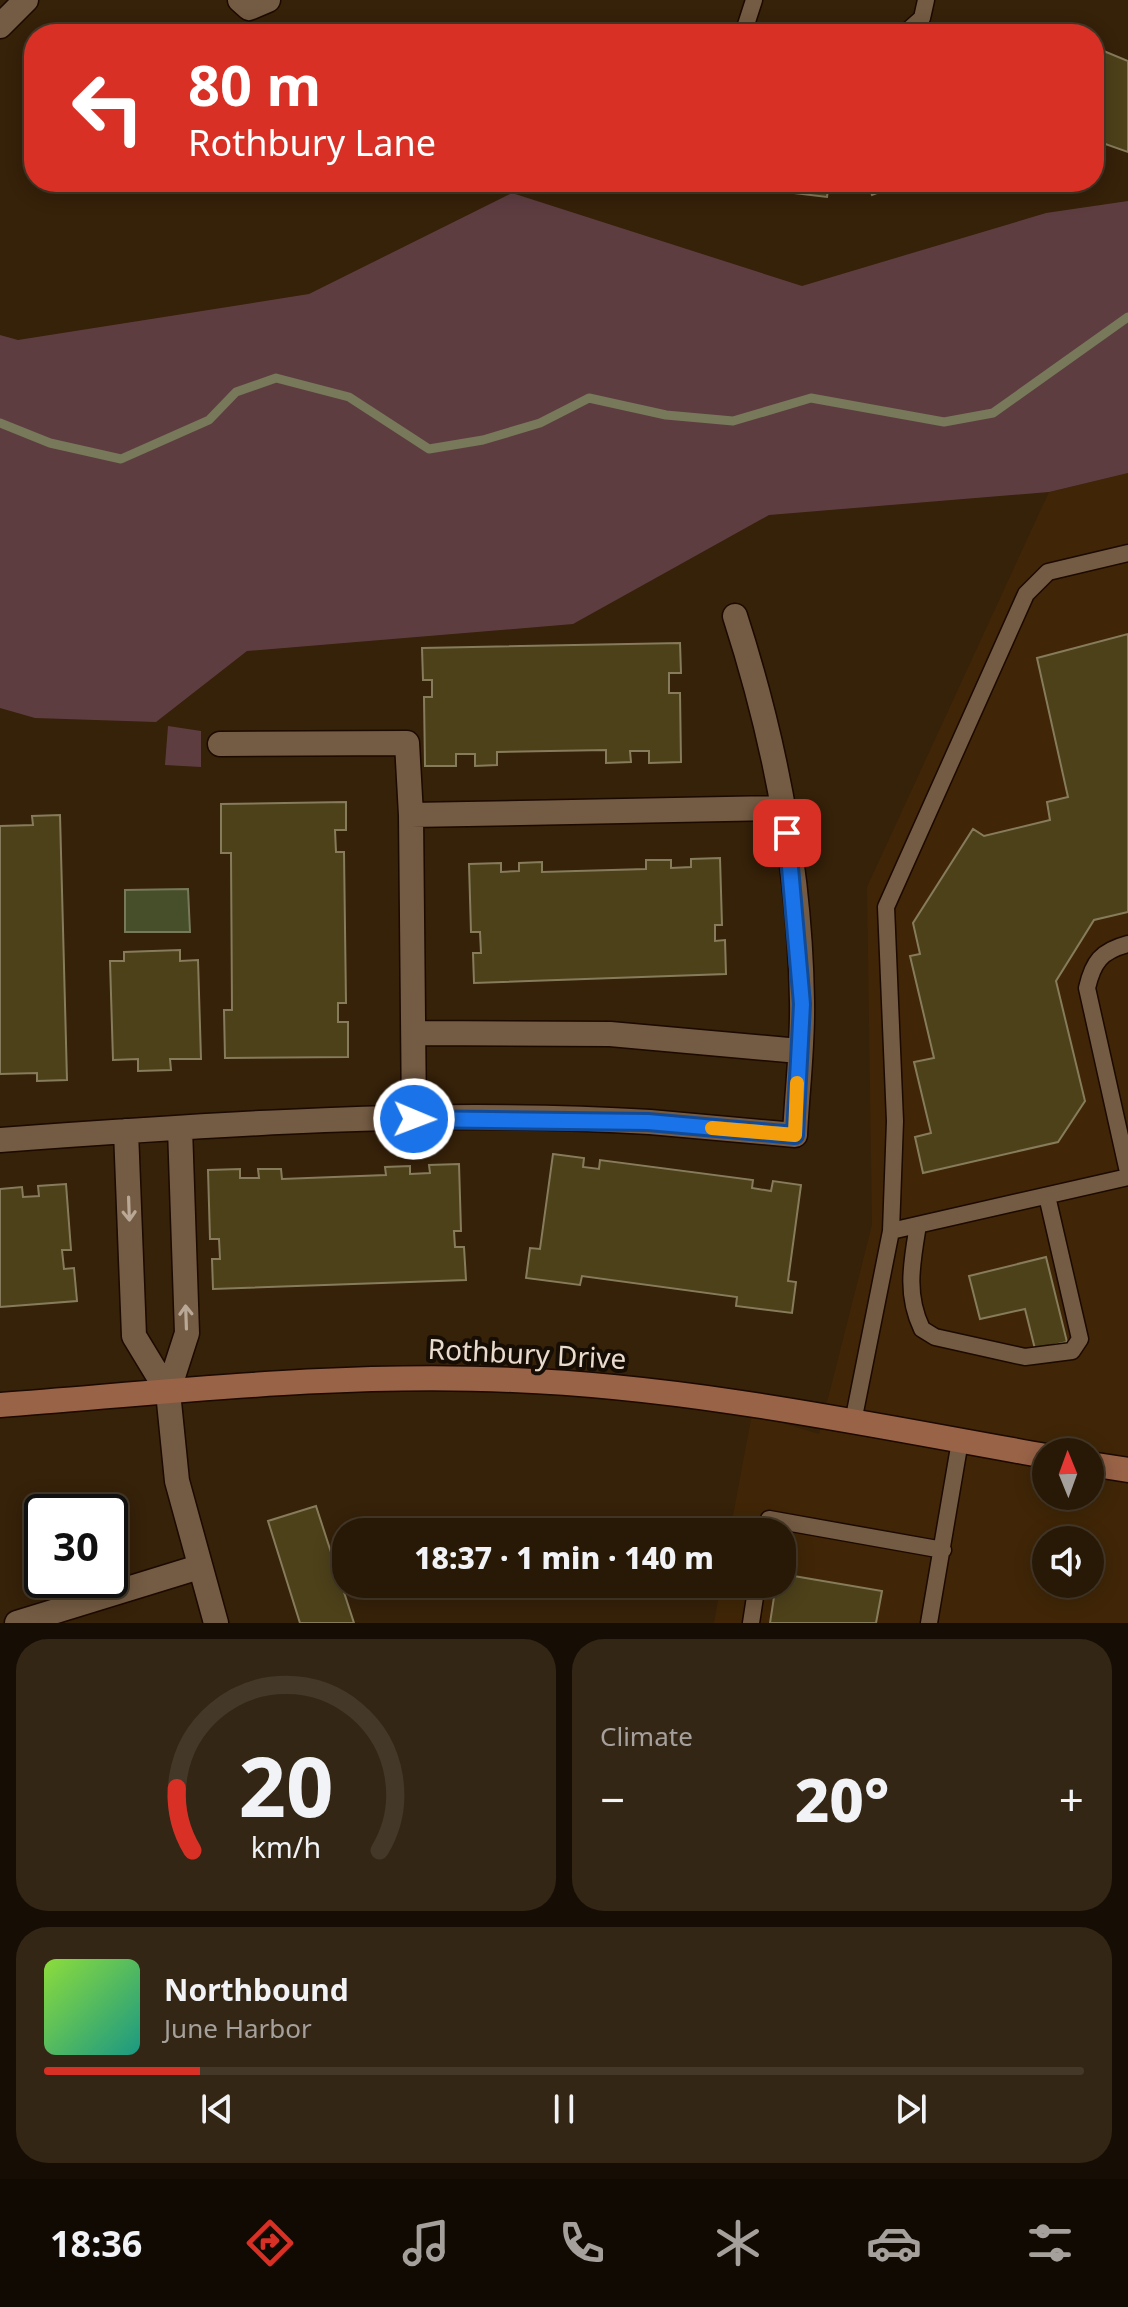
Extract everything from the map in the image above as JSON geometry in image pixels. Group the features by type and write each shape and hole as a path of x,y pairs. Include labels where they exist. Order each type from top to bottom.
{"street":[{"path":"0,26 26,0"},
{"path":"240,0 249,8 268,0"},
{"path":"0,1140 180,1128 414,1119 648,1122 795,1135 802,1004 799,942 783,808 758,688 735,616"},
{"path":"220,744 407,743 411,815 414,1119"},
{"path":"411,815 783,808"},
{"path":"415,1033 610,1034 799,1051"},
{"path":"180,1128 187,1333 168,1392 177,1481 216,1623"},
{"path":"126,1131 134,1336 168,1392"},
{"name":"Rothbury Drive","path":"0,1405 322,1380 513,1379 655,1391 1032,1454"},
{"path":"1104,1466 1128,1470"},
{"path":"17,1623 199,1567"}],"lane":[{"path":"746,24 754,0"},
{"path":"915,24 922,18 926,0"},
{"path":"853,1422 891,1231 895,1121 886,907 1026,594 1048,572 1128,553"},
{"path":"891,1231 1047,1196 1128,1174 1087,988 1093,963 1110,949 1128,944"},
{"path":"918,1225 910,1268 911,1295 922,1329 935,1337 1025,1357 1072,1351 1080,1339 1047,1196"},
{"path":"929,1623 960,1441"},
{"path":"796,1524 943,1550"},
{"path":"751,1623 755,1598"}],"shaded area":[{"path":"512,193 802,286 1046,213 1128,201 1128,473 1049,492 769,515 573,624 247,651 156,722 35,718 0,708 0,335 18,340 309,294"},
{"path":"1128,473 1128,1623 714,1623 718,1598 796,1598 796,1518 733,1518 752,1414 819,1434 872,1225 867,887 1049,492"},
{"path":"168,726 201,731 201,767 165,765"},
{"path":"188,889 190,932 125,932 125,890"}],"building":[{"path":"1104,51 1128,61 1128,152 1104,144"},
{"path":"786,192 828,192 827,197"},
{"path":"1128,634 1128,912 1094,920 1056,981 1085,1101 1058,1142 923,1173 915,1137 931,1133 914,1062 934,1058 910,956 920,954 913,923 973,829 984,836 1050,820 1047,802 1068,797 1037,658"},
{"path":"680,643 681,673 669,673 669,693 680,693 681,762 649,763 649,751 630,751 631,762 606,763 606,750 497,752 497,765 475,766 475,754 456,754 456,766 425,766 424,697 432,697 432,680 423,680 422,648"},
{"path":"346,802 346,830 335,830 336,852 344,852 346,1003 338,1003 338,1022 348,1022 348,1057 225,1058 224,1010 232,1010 231,853 221,853 221,804"},
{"path":"60,815 67,1080 37,1081 37,1073 0,1074 0,826 33,825 32,816"},
{"path":"720,858 722,925 715,925 715,941 725,940 726,974 474,983 473,953 481,953 480,932 471,932 469,864 501,863 501,872 519,871 519,863 542,862 542,872 646,869 646,860 671,860 671,868 691,867 691,859"},
{"path":"180,950 180,961 198,960 201,1059 170,1059 171,1070 138,1071 138,1059 113,1060 110,961 124,961 124,952"},
{"path":"553,1154 584,1158 583,1167 599,1169 600,1160 753,1180 752,1188 771,1191 773,1181 801,1185 788,1281 796,1282 792,1313 736,1306 737,1297 582,1276 580,1285 526,1278 530,1248 540,1249"},
{"path":"459,1164 461,1231 454,1231 455,1247 464,1247 466,1280 213,1289 212,1259 220,1259 219,1239 210,1239 208,1170 240,1169 240,1178 259,1178 258,1169 281,1169 282,1179 386,1175 385,1167 410,1166 410,1174 430,1173 429,1165"},
{"path":"66,1184 71,1250 62,1250 64,1269 74,1268 77,1301 0,1307 0,1189 22,1187 23,1197 39,1196 38,1186"},
{"path":"1046,1257 1067,1342 1035,1349 1025,1309 980,1319 969,1276"},
{"path":"316,1506 332,1555 332,1598 346,1598 354,1623 300,1623 268,1521"},
{"path":"796,1576 882,1591 876,1623 770,1623 774,1598 796,1598"}],"waterway":[{"path":"0,423 50,443 121,459 209,420 236,392 276,378 349,397 429,449 483,440 540,423 589,398 666,415 733,421 811,398 944,422 993,413 1128,317"}],"slow traffic":[{"path":"712,1128 795,1135 797,1083"}],"route":[{"path":"414,1119 648,1122 795,1135 802,1004 799,942 787,833"}]}
